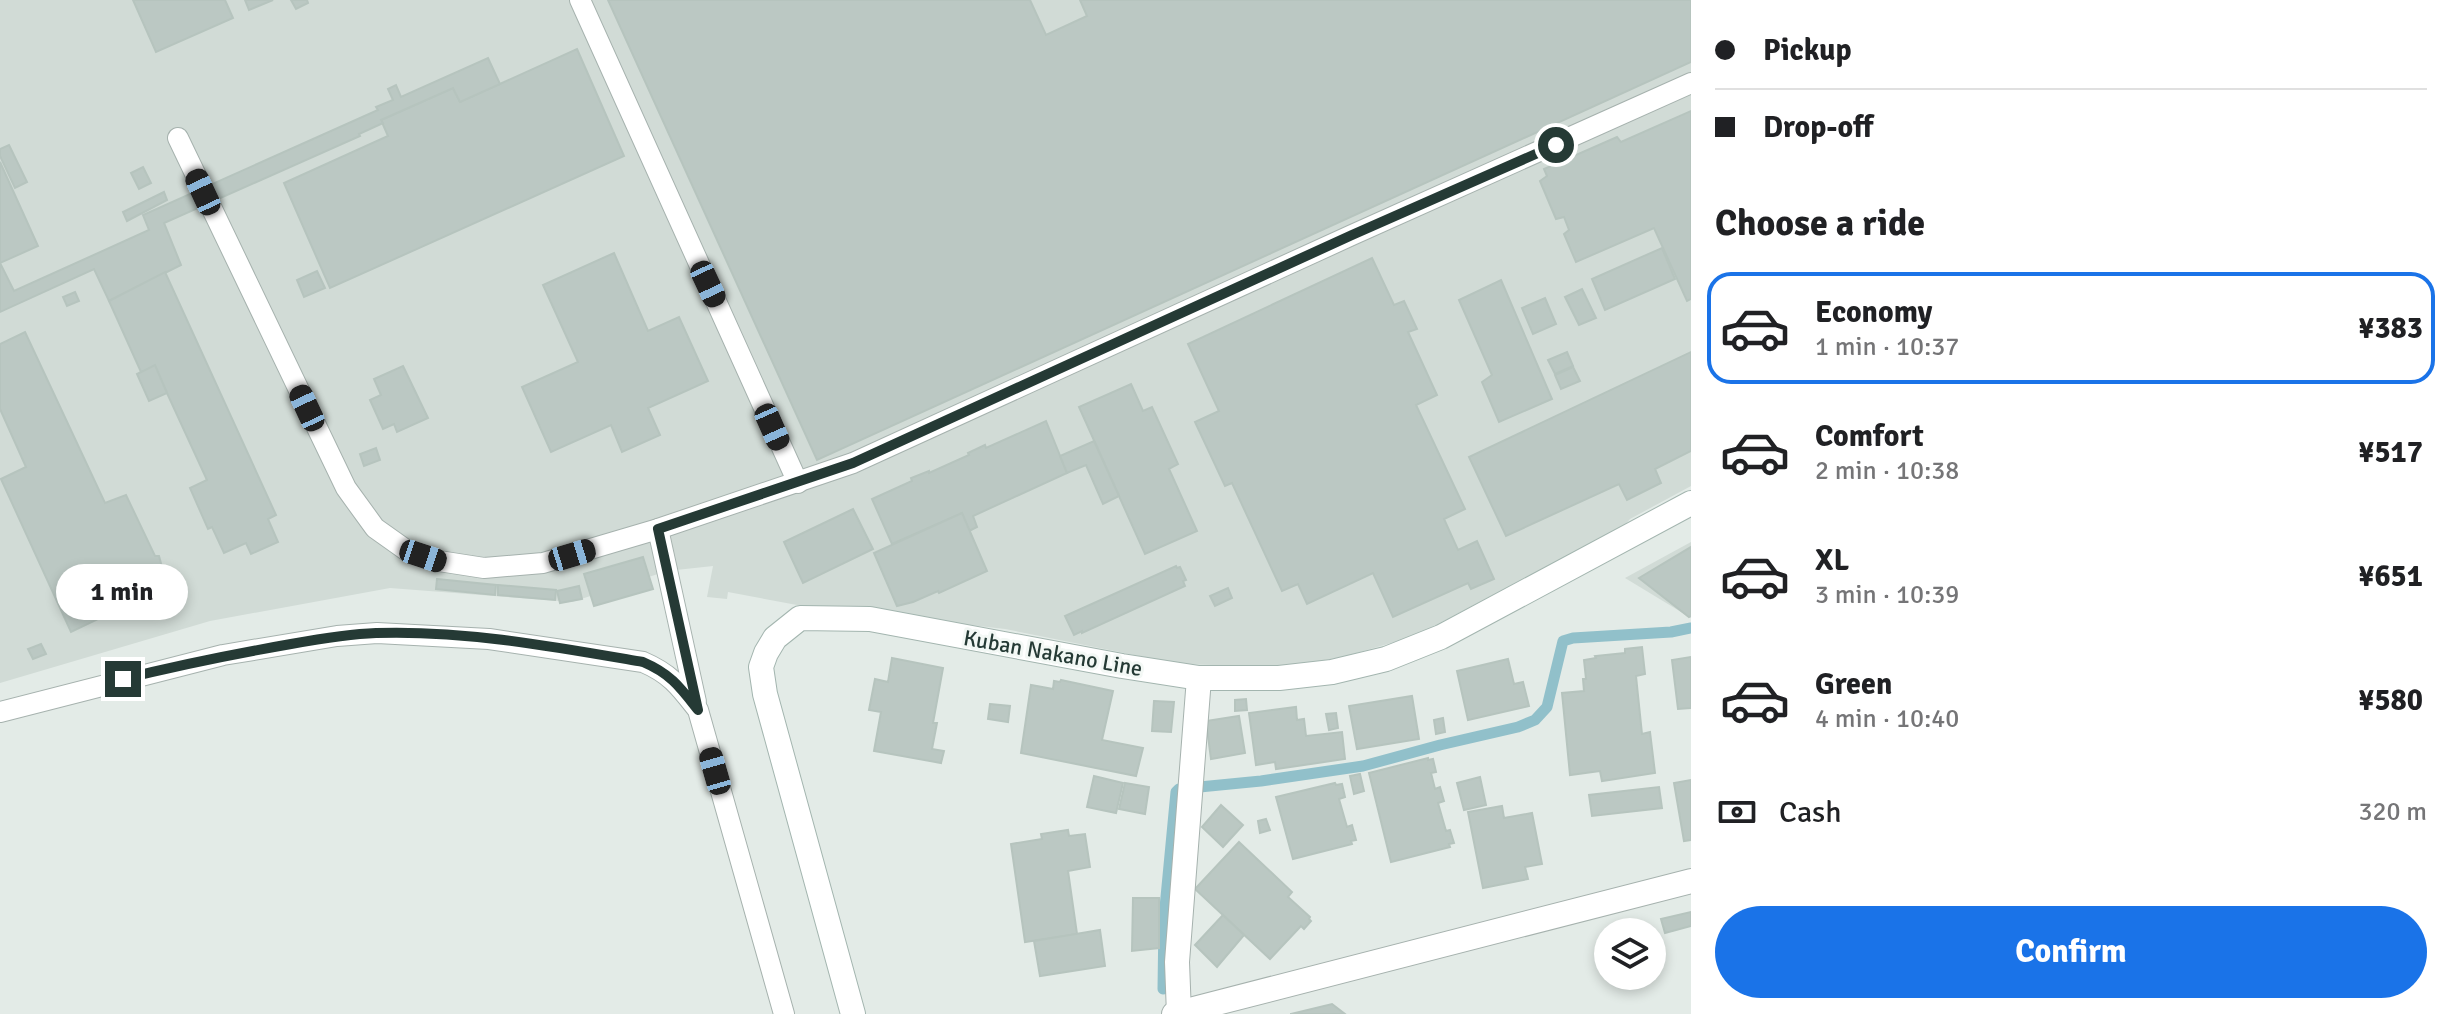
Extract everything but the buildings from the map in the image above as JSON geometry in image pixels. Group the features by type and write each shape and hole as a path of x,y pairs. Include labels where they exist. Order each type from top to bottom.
{"main road":[{"name":"Kuban Nakano Line","path":"853,1014 765,694 761,667 775,638 800,618 870,619 1199,678 1279,678 1332,672 1386,659 1441,637 1691,503"},
{"path":"1199,678 1177,962 1177,1014 1691,881"}],"lane":[{"path":"580,0 798,483"},
{"path":"178,138 346,488 375,528 406,550 439,561 484,568 543,563 658,529 853,463 1691,83"},
{"path":"658,529 698,710 784,1014"},
{"path":"0,712 223,655 337,636 377,633 489,639 643,662 663,671 677,683 698,710"}],"shaded area":[{"path":"0,0 1691,0 1691,486 1630,519 1624,526 1415,636 1343,657 1282,667 1179,664 1005,629 797,605 728,592 727,599 707,597 713,566 667,571 572,602 390,588 210,621 0,683"},
{"path":"1691,542 1691,618 1625,578"}],"waterway":[{"path":"1163,989 1164,918 1176,792 1179,789 1363,766 1518,727 1535,720 1547,707 1563,641 1691,628"}],"route":[{"path":"123,679 223,655 337,636 377,633 445,636 489,639 643,662 663,671 677,683 698,710 658,529 853,463 1556,145"}]}
